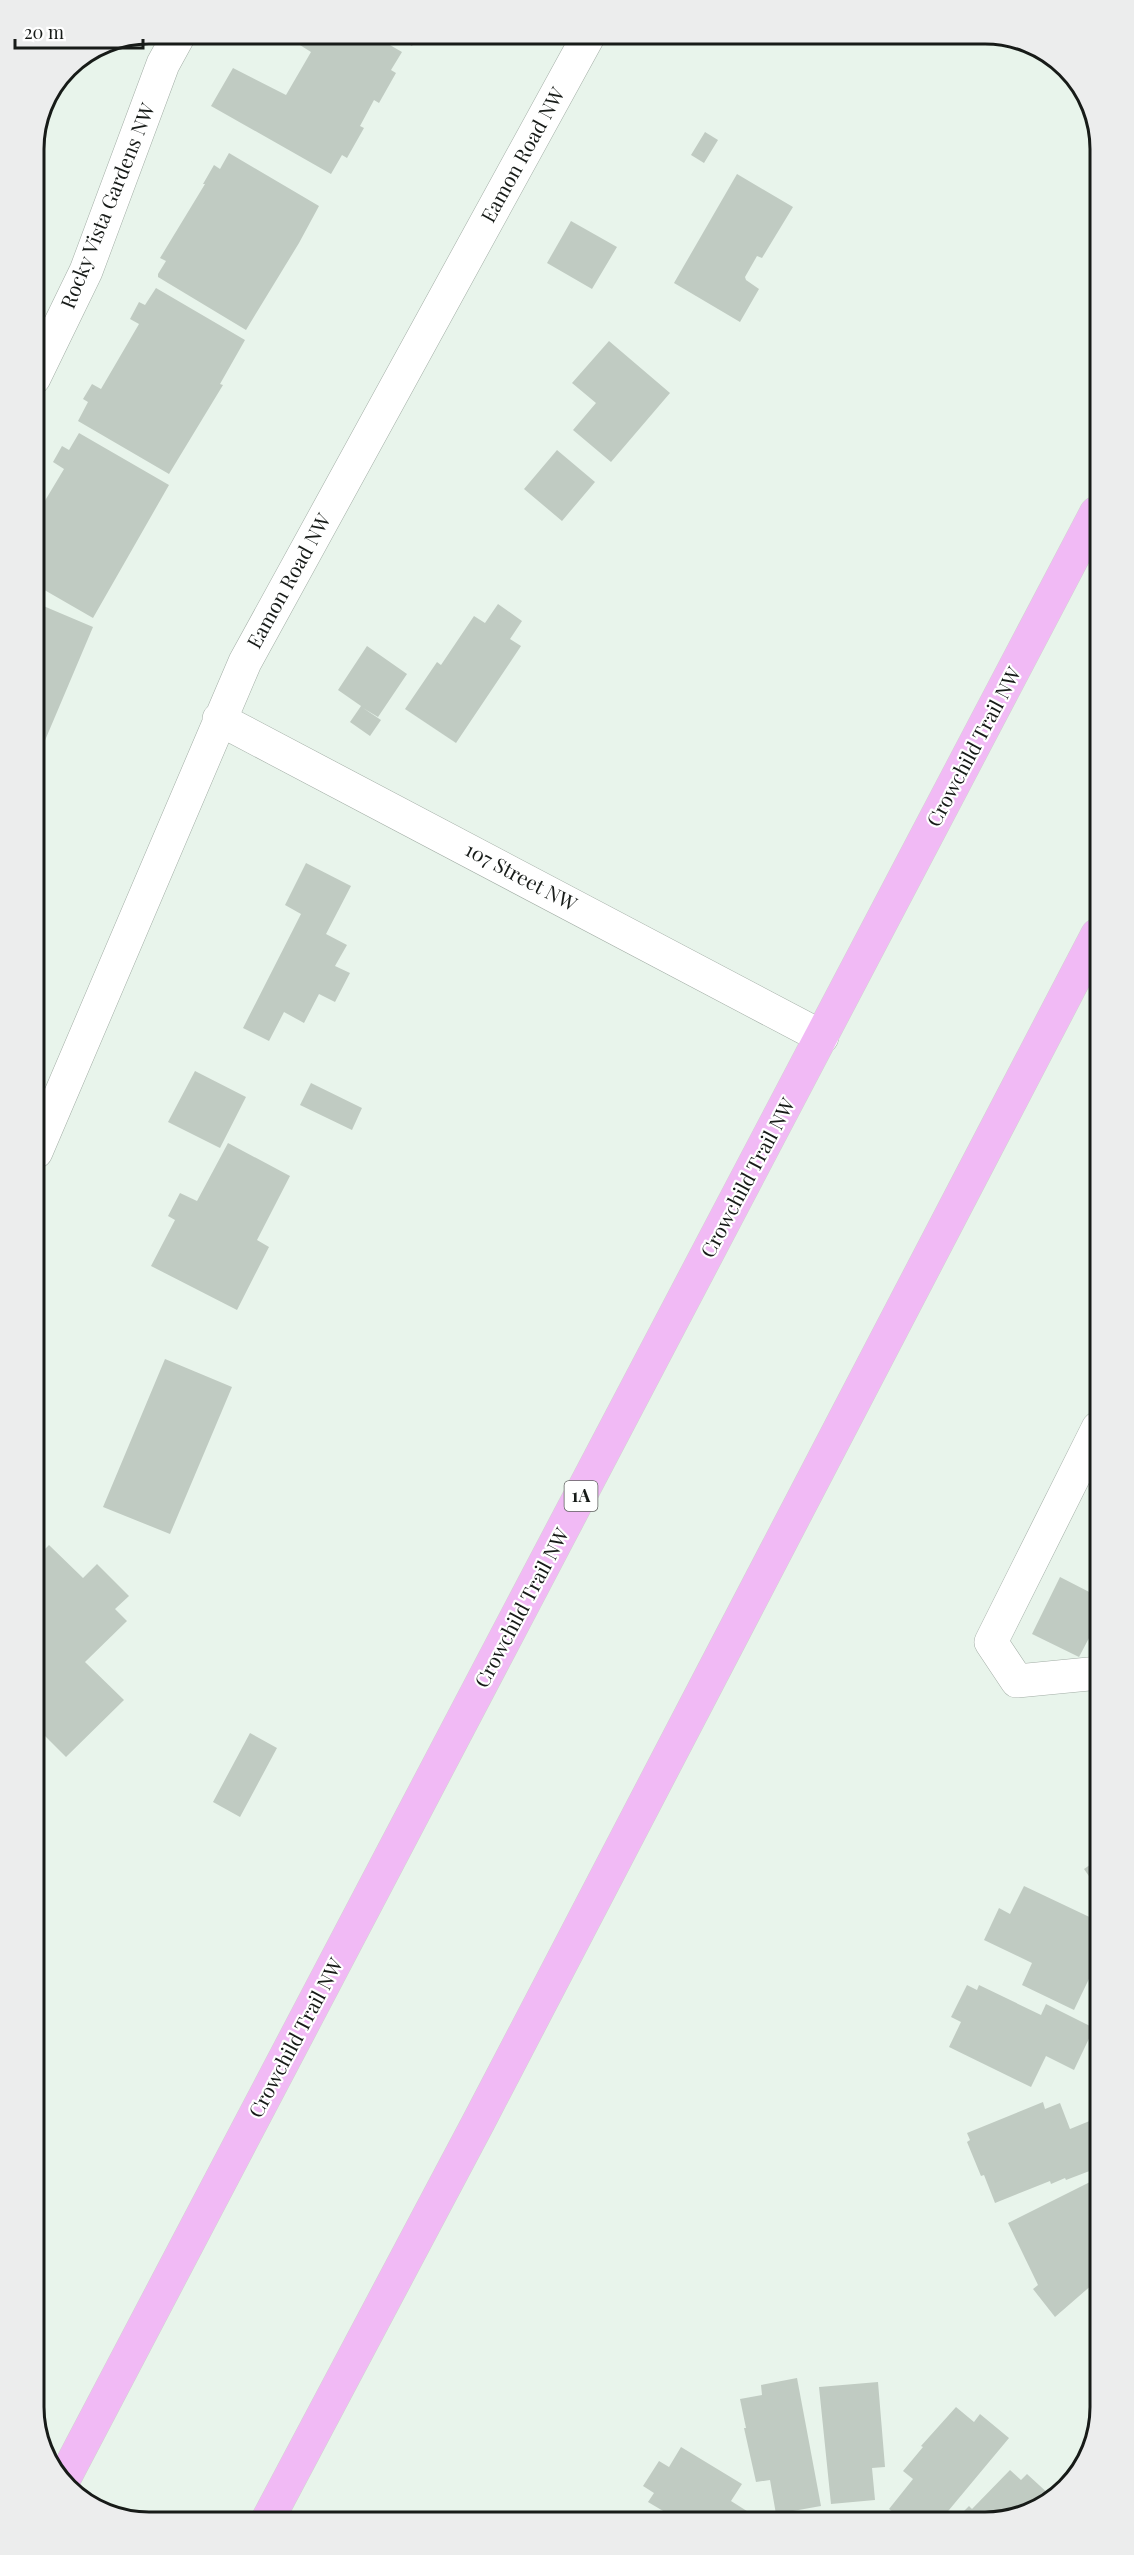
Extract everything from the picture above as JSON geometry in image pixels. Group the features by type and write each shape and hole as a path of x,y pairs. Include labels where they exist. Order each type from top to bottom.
{"highway":[{"name":"Crowchild Trail NW","path":"67,2473 1090,524"},
{"path":"272,2511 1090,948"}],"street":[{"name":"Rocky Vista Gardens NW","path":"44,358 86,272 163,64 174,44"},
{"name":"Eamon Road NW","path":"44,1133 245,662 584,44"},
{"name":"107 Street NW","path":"219,719 822,1037"},
{"path":"1090,1444 991,1642 1017,1681 1090,1674"}],"building":[{"path":"298,44 388,44 402,52 391,70 396,73 379,103 374,100 360,126 364,128 347,158 342,155 331,174 211,106 233,68 286,95 311,52"},
{"path":"705,132 718,140 704,163 691,155"},
{"path":"229,153 319,206 246,330 158,277 166,261 160,258 214,165 220,169"},
{"path":"737,174 793,207 762,258 757,256 745,277 759,289 740,322 674,283"},
{"path":"571,221 617,247 592,289 547,263"},
{"path":"156,288 245,340 220,384 223,385 169,474 78,421 88,402 83,399 92,384 101,389 139,324 130,319 139,302 145,305"},
{"path":"609,341 670,393 611,462 573,430 596,403 572,383"},
{"path":"79,433 169,485 93,618 44,590 44,502 64,469 53,462 62,446 69,450"},
{"path":"557,450 595,482 562,521 524,489"},
{"path":"498,604 522,621 510,639 521,646 456,743 405,709 437,662 441,665 474,616 485,623"},
{"path":"44,606 93,627 44,743"},
{"path":"367,646 407,674 378,717 363,708 381,720 370,736 350,722 361,706 338,690"},
{"path":"306,863 351,886 326,934 347,945 335,966 350,973 335,1002 319,994 304,1023 284,1012 269,1041 243,1028 301,914 285,905"},
{"path":"195,1071 246,1097 220,1148 168,1122"},
{"path":"311,1083 362,1108 352,1130 300,1105"},
{"path":"228,1143 290,1176 257,1240 269,1247 237,1310 151,1266 175,1220 168,1216 180,1193 197,1201"},
{"path":"165,1359 232,1387 170,1534 103,1507"},
{"path":"49,1545 83,1578 97,1564 129,1596 115,1609 127,1621 85,1662 124,1700 66,1757 44,1735 44,1550"},
{"path":"1060,1577 1090,1592 1090,1636 1079,1657 1032,1634"},
{"path":"250,1733 277,1748 240,1817 213,1802"},
{"path":"1090,1865 1090,1878 1084,1869"},
{"path":"1024,1886 1090,1917 1090,1977 1074,2010 1022,1985 1032,1963 984,1940 999,1908 1010,1914"},
{"path":"967,1985 977,1990 979,1985 1041,2015 1046,2004 1090,2026 1090,2036 1074,2070 1046,2056 1031,2087 949,2047 961,2022 951,2017"},
{"path":"1043,2102 1045,2109 1060,2103 1070,2129 1090,2121 1090,2171 1051,2184 1050,2181 995,2203 967,2142 970,2140 967,2133"},
{"path":"1090,2182 1090,2287 1055,2317 1033,2289 1038,2285 1008,2223"},
{"path":"797,2378 821,2506 776,2512 770,2480 756,2482 740,2399 762,2395 761,2385"},
{"path":"878,2382 885,2467 872,2468 875,2500 831,2504 819,2387"},
{"path":"956,2407 974,2422 980,2414 1009,2438 947,2512 893,2512 889,2509 913,2479 903,2471 923,2447 921,2446"},
{"path":"681,2447 742,2484 731,2501 748,2512 664,2512 648,2502 654,2493 643,2486 659,2461 669,2467"},
{"path":"1010,2470 1021,2480 1027,2474 1047,2492 1019,2506 999,2511 963,2512 969,2506 972,2509"}]}
